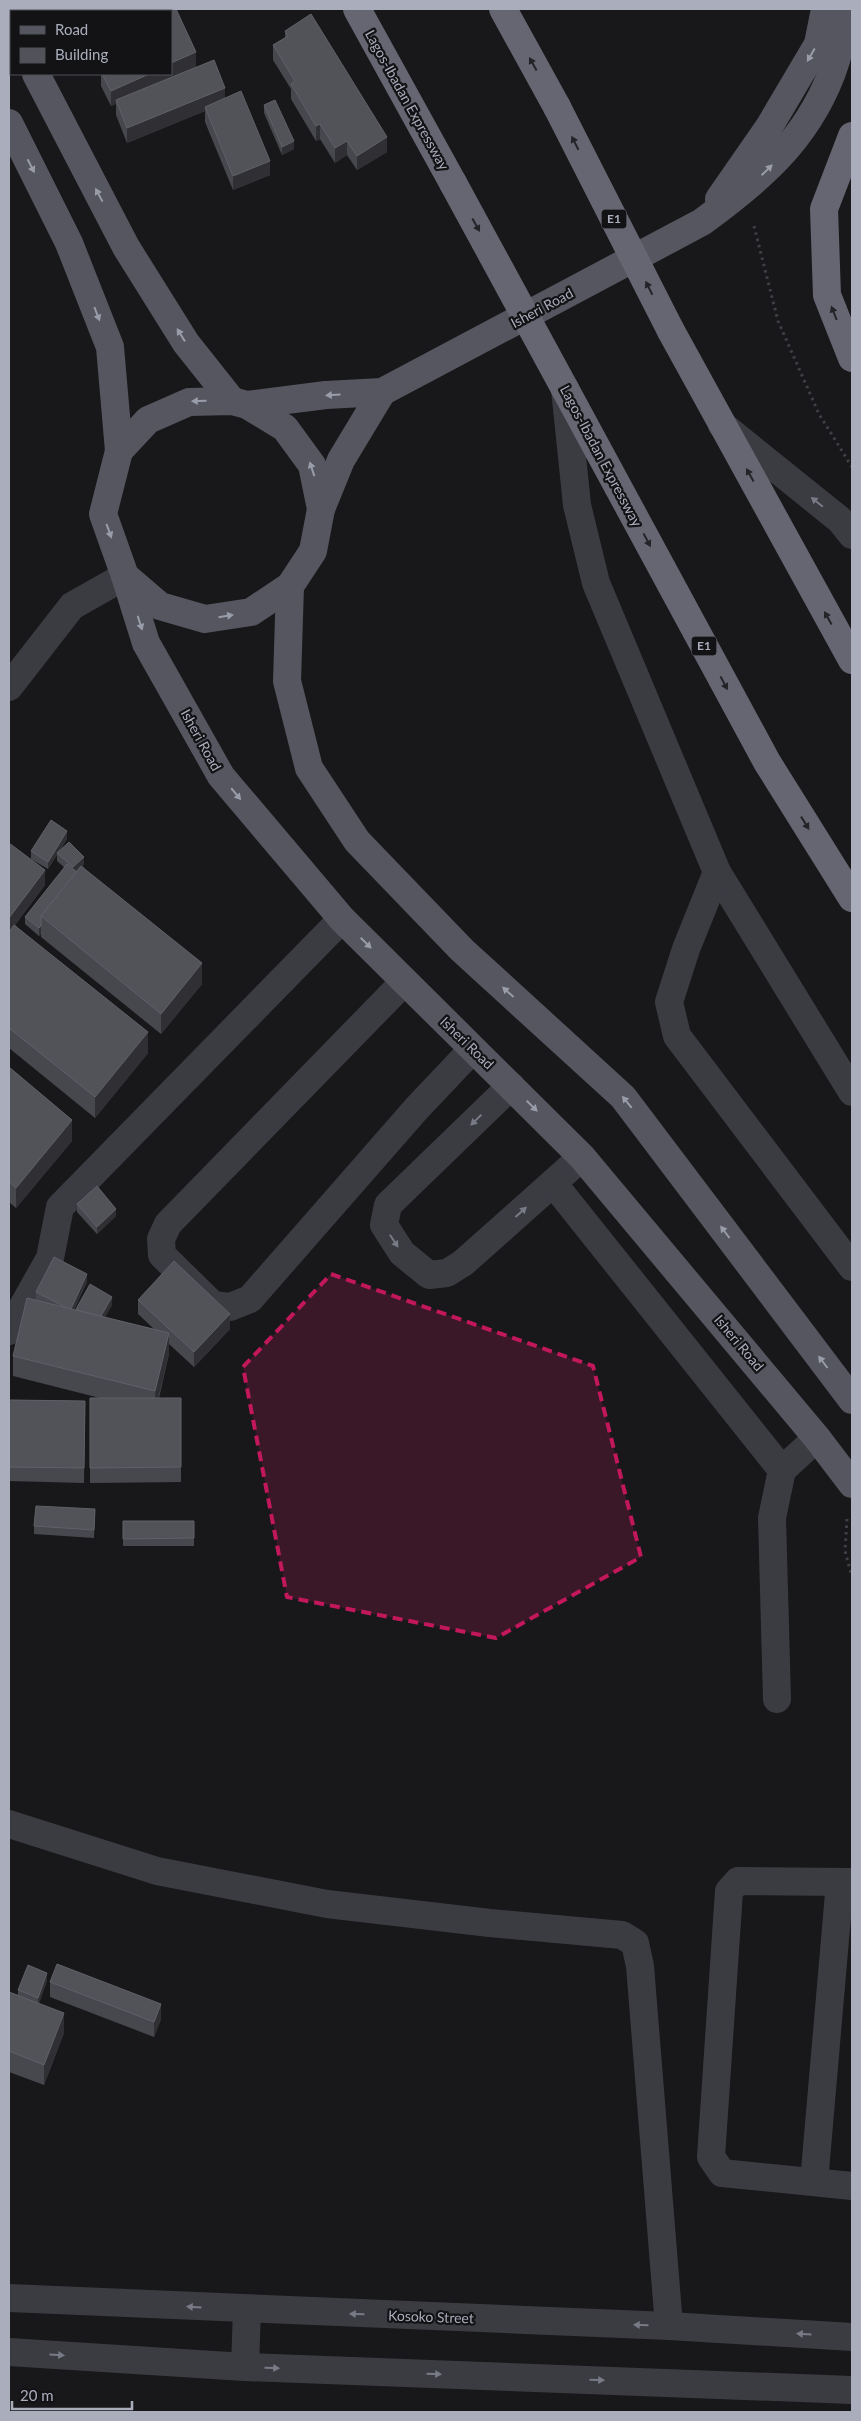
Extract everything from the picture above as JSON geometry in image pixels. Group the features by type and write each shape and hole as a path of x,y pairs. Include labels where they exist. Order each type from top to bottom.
{"highway":[{"name":"Lagos-Ibadan Expressway","path":"357,9 767,762 852,898"},
{"name":"E1","path":"503,9 557,107 671,331 852,660"},
{"path":"852,136 824,209 827,295 852,358"}],"main road":[{"name":"Isheri Road","path":"702,222 769,127 818,44 825,9"},
{"name":"Isheri Road","path":"850,9 831,75 812,111 786,152 748,188 702,222 382,392 240,403 188,402 148,420 119,451 103,514 146,643 221,776 342,919 582,1157 817,1438 852,1484"},
{"path":"37,75 126,247 186,343 240,403"},
{"path":"9,123 69,243 110,347 119,451"},
{"name":"Isheri Road","path":"125,576 160,606 205,619 251,612 290,586 313,550 321,509 341,460 382,392"},
{"name":"Isheri Road","path":"240,403 286,428 312,465 321,509"},
{"path":"290,586 287,681 309,768 357,841 462,950 623,1097 852,1400"}],"street":[{"path":"565,389 577,505 596,583 717,872 852,1092"},
{"path":"722,424 840,520 852,535"},
{"path":"9,687 72,606 125,576"},
{"path":"717,872 686,949 669,1002 677,1036 852,1268"},
{"path":"9,1331 50,1258 60,1207 342,919"},
{"path":"404,982 168,1224 161,1239 162,1255 213,1305 230,1307 250,1299 418,1108 472,1050"},
{"path":"511,1086 388,1205 384,1225 402,1253 429,1275 447,1272 463,1264 582,1157"},
{"path":"553,1183 782,1470"},
{"path":"777,1699 772,1518 782,1470 817,1438"},
{"path":"9,1824 156,1871 229,1886 327,1904 490,1923 622,1935 635,1943 640,1966 669,2326"},
{"path":"814,2182 846,1882 738,1881 728,1891 711,2157 722,2173 852,2186"},
{"name":"Kosoko Street","path":"9,2298 669,2326 852,2337"},
{"path":"245,2367 247,2309"},
{"path":"9,2352 245,2367 852,2390"}],"path":[{"path":"748,188 756,240 778,321 819,414 852,467"},
{"path":"844,1551 852,1577"}],"highlighted area":[{"path":"331,1274 593,1366 641,1557 496,1638 287,1597 243,1367"}],"building":[{"path":"73,9 116,9 112,10 70,10"},
{"path":"176,9 196,52 172,63 172,10 113,10"},
{"path":"311,14 387,137 357,156 347,141 335,148 320,124 316,126 291,84 295,81 273,45 288,36 285,31"},
{"path":"214,60 225,88 127,128 116,100"},
{"path":"103,75 147,75 111,91"},
{"path":"241,91 270,161 233,176 205,107"},
{"path":"275,100 294,141 282,147 264,105"},
{"path":"51,820 67,831 48,862 31,851"},
{"path":"69,842 84,857 73,867 57,853"},
{"path":"9,843 45,870 9,918"},
{"path":"67,864 77,872 41,916 41,926 39,928 25,917"},
{"path":"81,866 202,963 161,1014 41,916"},
{"path":"14,925 148,1032 95,1097 9,1028 9,932"},
{"path":"9,1067 72,1120 16,1188 9,1182"},
{"path":"97,1186 116,1209 97,1227 77,1204"},
{"path":"54,1257 87,1274 71,1309 36,1292"},
{"path":"174,1261 230,1314 194,1352 138,1300"},
{"path":"90,1284 112,1297 101,1316 76,1309"},
{"path":"27,1298 169,1333 155,1391 13,1356"},
{"path":"90,1398 181,1398 181,1467 90,1468"},
{"path":"9,1400 85,1401 84,1468 9,1467"},
{"path":"36,1506 95,1509 94,1530 34,1526"},
{"path":"123,1521 194,1521 194,1538 123,1539"},
{"path":"57,1964 161,2004 154,2022 50,1982"},
{"path":"28,1965 47,1973 38,1998 18,1990"},
{"path":"9,1992 64,2013 44,2065 9,2051"}]}
